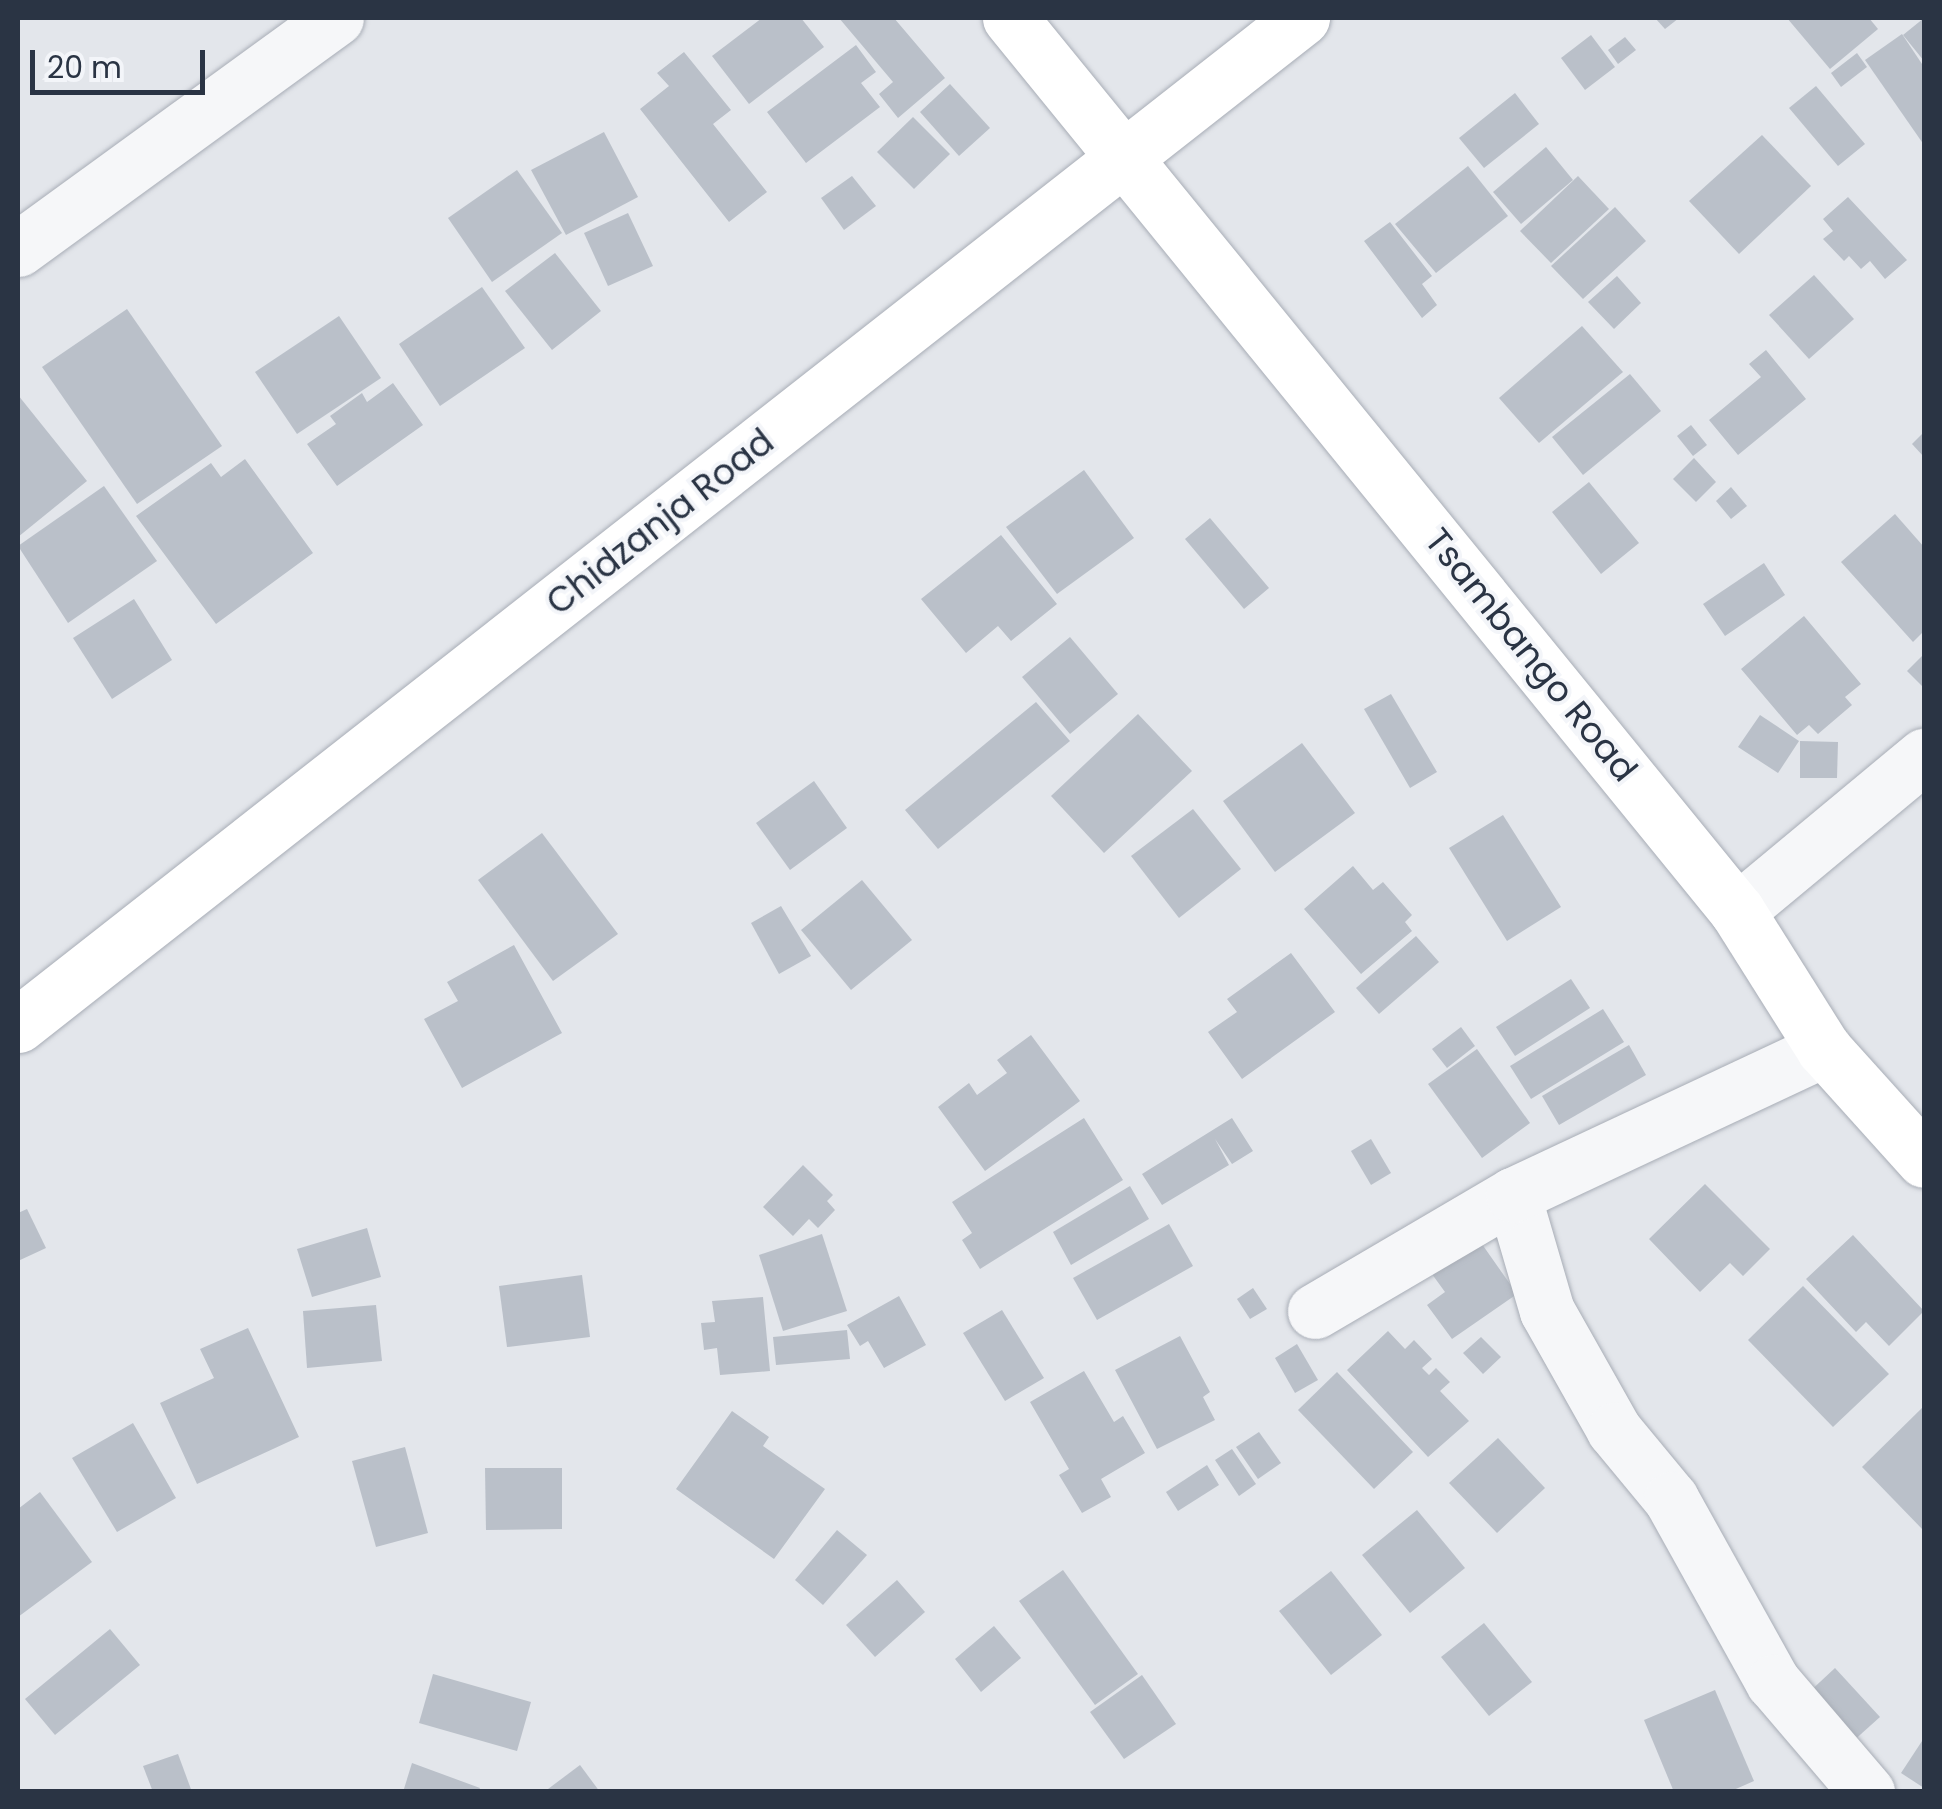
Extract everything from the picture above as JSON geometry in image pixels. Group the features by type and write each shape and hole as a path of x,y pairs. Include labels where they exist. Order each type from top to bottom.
{"street":[{"path":"18,249 336,18"},
{"name":"Tsambango Road","path":"1010,18 1128,156 1737,911 1824,1049 1924,1160"},
{"name":"Chidzanja Road","path":"18,1025 1302,18"},
{"path":"1737,911 1924,756"},
{"path":"1315,1311 1514,1195 1824,1049"},
{"path":"1514,1195 1547,1311 1614,1430 1671,1499 1773,1682 1867,1792"}],"building":[{"path":"762,18 801,18 824,47 749,104 712,56"},
{"path":"839,18 894,18 945,78 898,118 879,94 893,82"},
{"path":"1655,18 1679,18 1665,29"},
{"path":"1787,18 1869,18 1878,29 1830,69"},
{"path":"1924,18 1924,61 1903,35"},
{"path":"1902,34 1924,67 1924,145 1865,60"},
{"path":"1591,35 1615,67 1585,90 1561,58"},
{"path":"1625,37 1636,50 1618,64 1608,50"},
{"path":"856,45 876,72 861,83 880,107 806,163 767,112"},
{"path":"684,52 731,110 713,124 767,192 729,222 640,109 669,86 657,73"},
{"path":"1857,53 1867,67 1841,87 1831,73"},
{"path":"950,84 990,128 959,156 920,112"},
{"path":"1816,86 1865,144 1838,166 1789,108"},
{"path":"1515,93 1539,124 1484,168 1459,138"},
{"path":"913,117 950,154 914,189 877,152"},
{"path":"604,132 638,197 566,235 531,170"},
{"path":"1762,135 1811,186 1739,254 1689,201"},
{"path":"1546,147 1573,180 1521,224 1493,192"},
{"path":"1468,166 1508,216 1436,273 1395,224"},
{"path":"517,170 562,233 492,282 448,218"},
{"path":"852,176 876,206 844,230 821,198"},
{"path":"1578,176 1609,209 1551,263 1520,231"},
{"path":"1848,197 1907,260 1885,279 1870,261 1861,269 1849,256 1844,261 1823,239 1833,231 1823,219"},
{"path":"1615,207 1646,241 1583,299 1551,266"},
{"path":"628,213 653,266 608,286 584,233"},
{"path":"1390,222 1432,276 1422,284 1437,305 1422,318 1364,241"},
{"path":"555,253 601,311 552,350 505,291"},
{"path":"1814,275 1854,319 1809,359 1769,315"},
{"path":"1617,276 1641,303 1614,329 1588,302"},
{"path":"482,287 525,348 440,406 399,344"},
{"path":"127,309 222,446 137,504 42,367"},
{"path":"339,316 381,378 297,434 255,372"},
{"path":"1582,326 1623,372 1539,443 1499,398"},
{"path":"1766,350 1806,399 1738,455 1709,420 1761,377 1749,364"},
{"path":"1630,374 1661,411 1583,475 1552,437"},
{"path":"393,383 423,425 337,486 307,444 336,424 330,416 362,393 367,402"},
{"path":"18,395 87,481 18,537"},
{"path":"1691,425 1707,445 1693,456 1677,436"},
{"path":"1924,432 1924,457 1912,444"},
{"path":"1694,458 1716,482 1696,502 1673,479"},
{"path":"245,459 313,553 216,624 136,516 211,463 221,477"},
{"path":"1084,470 1134,538 1057,594 1006,527"},
{"path":"1589,482 1639,543 1601,574 1552,512"},
{"path":"104,486 157,561 68,623 18,546"},
{"path":"1731,487 1747,506 1731,519 1716,501"},
{"path":"1895,514 1924,547 1924,631 1913,642 1841,562"},
{"path":"1210,518 1269,588 1244,609 1185,539"},
{"path":"1001,535 1057,604 1011,641 998,626 966,653 921,599"},
{"path":"1764,563 1785,595 1725,636 1703,604"},
{"path":"134,599 172,660 112,699 73,638"},
{"path":"1804,616 1861,684 1845,697 1852,705 1818,734 1809,725 1797,735 1741,669"},
{"path":"1070,637 1118,694 1070,734 1022,677"},
{"path":"1924,654 1924,688 1907,671"},
{"path":"1391,694 1437,772 1410,788 1364,709"},
{"path":"1036,702 1070,741 938,849 905,810"},
{"path":"1138,714 1192,771 1104,853 1051,796"},
{"path":"1760,715 1799,741 1778,773 1738,747"},
{"path":"1800,741 1838,742 1837,778 1800,778"},
{"path":"1302,743 1355,813 1275,872 1223,801"},
{"path":"814,781 847,828 790,870 756,823"},
{"path":"1193,809 1241,869 1179,918 1131,856"},
{"path":"1503,815 1561,907 1507,941 1449,848"},
{"path":"542,833 618,934 553,981 478,880"},
{"path":"1353,866 1373,890 1383,882 1412,915 1405,922 1412,931 1361,974 1304,909"},
{"path":"862,880 912,940 851,990 801,930"},
{"path":"781,906 811,956 779,974 751,923"},
{"path":"1416,936 1439,962 1379,1014 1356,988"},
{"path":"514,945 562,1033 462,1088 424,1019 458,1001 447,982"},
{"path":"1291,953 1335,1012 1242,1079 1208,1032 1237,1012 1227,999"},
{"path":"1571,979 1590,1008 1515,1056 1496,1027"},
{"path":"1603,1009 1624,1042 1531,1099 1510,1066"},
{"path":"1461,1027 1475,1046 1447,1068 1432,1049"},
{"path":"1031,1035 1080,1101 985,1171 938,1107 969,1083 977,1095 1007,1073 997,1060"},
{"path":"1629,1045 1646,1075 1559,1125 1542,1096"},
{"path":"1477,1049 1530,1123 1482,1158 1428,1084"},
{"path":"1084,1118 1123,1180 980,1269 962,1240 972,1233 952,1202"},
{"path":"1232,1118 1253,1151 1232,1164 1215,1139 1229,1165 1162,1205 1142,1174"},
{"path":"1371,1139 1391,1173 1371,1185 1351,1151"},
{"path":"803,1165 833,1195 827,1201 835,1210 818,1228 809,1219 793,1236 763,1207"},
{"path":"1705,1184 1770,1249 1743,1276 1730,1263 1700,1292 1649,1239"},
{"path":"1130,1186 1149,1219 1071,1265 1053,1232"},
{"path":"27,1209 46,1248 18,1261 18,1213"},
{"path":"1169,1224 1193,1266 1097,1320 1073,1278"},
{"path":"367,1228 381,1277 312,1297 297,1249"},
{"path":"822,1234 847,1311 783,1331 759,1255"},
{"path":"1853,1235 1924,1311 1889,1346 1866,1322 1856,1332 1806,1279"},
{"path":"1477,1237 1517,1294 1452,1339 1427,1305 1445,1292 1429,1270"},
{"path":"582,1275 590,1337 507,1347 499,1286"},
{"path":"1803,1286 1889,1374 1833,1427 1748,1340"},
{"path":"1253,1288 1267,1309 1250,1319 1237,1299"},
{"path":"899,1296 926,1345 884,1368 868,1341 860,1346 847,1325"},
{"path":"763,1297 770,1371 720,1375 717,1348 704,1350 701,1323 715,1322 712,1301"},
{"path":"376,1305 382,1361 307,1368 303,1311"},
{"path":"1002,1310 1044,1378 1005,1401 963,1333"},
{"path":"248,1328 299,1437 197,1484 160,1403 214,1378 200,1349"},
{"path":"847,1330 850,1359 776,1365 773,1337"},
{"path":"1388,1331 1405,1349 1414,1340 1432,1359 1422,1368 1429,1375 1436,1368 1450,1382 1440,1391 1469,1421 1428,1457 1347,1370"},
{"path":"1180,1336 1210,1392 1203,1397 1215,1420 1157,1449 1115,1370"},
{"path":"1481,1337 1501,1357 1483,1374 1463,1353"},
{"path":"1297,1344 1318,1380 1295,1393 1275,1358"},
{"path":"1084,1371 1114,1422 1123,1416 1145,1453 1101,1479 1111,1497 1082,1513 1059,1475 1069,1469 1030,1402"},
{"path":"1337,1372 1413,1452 1374,1489 1298,1410"},
{"path":"1924,1406 1924,1531 1862,1467"},
{"path":"732,1411 769,1437 763,1446 825,1489 774,1559 676,1489"},
{"path":"133,1423 176,1498 117,1532 72,1458"},
{"path":"1259,1432 1281,1463 1258,1479 1236,1447"},
{"path":"1498,1438 1545,1488 1497,1533 1449,1483"},
{"path":"405,1447 428,1533 376,1547 352,1461"},
{"path":"1232,1449 1256,1484 1239,1496 1215,1460"},
{"path":"1207,1465 1219,1485 1178,1511 1166,1492"},
{"path":"485,1468 562,1468 562,1529 486,1530"},
{"path":"40,1492 92,1562 18,1617 18,1509"},
{"path":"1417,1510 1465,1568 1410,1613 1362,1555"},
{"path":"837,1530 867,1555 823,1605 795,1580"},
{"path":"1063,1570 1138,1674 1095,1705 1019,1601"},
{"path":"1331,1571 1382,1635 1331,1675 1279,1611"},
{"path":"897,1580 925,1612 875,1657 846,1625"},
{"path":"1484,1623 1532,1682 1489,1716 1441,1657"},
{"path":"994,1626 1021,1658 981,1692 955,1659"},
{"path":"110,1629 140,1665 55,1735 25,1699"},
{"path":"1835,1668 1880,1717 1851,1743 1806,1695"},
{"path":"433,1674 531,1702 517,1751 419,1723"},
{"path":"1142,1675 1176,1724 1124,1759 1090,1712"},
{"path":"1715,1690 1754,1781 1729,1792 1674,1792 1644,1720"},
{"path":"1924,1738 1924,1788 1901,1773"},
{"path":"178,1754 192,1792 153,1792 143,1766"},
{"path":"412,1763 480,1788 478,1792 403,1792"},
{"path":"580,1765 600,1792 544,1792"}]}
